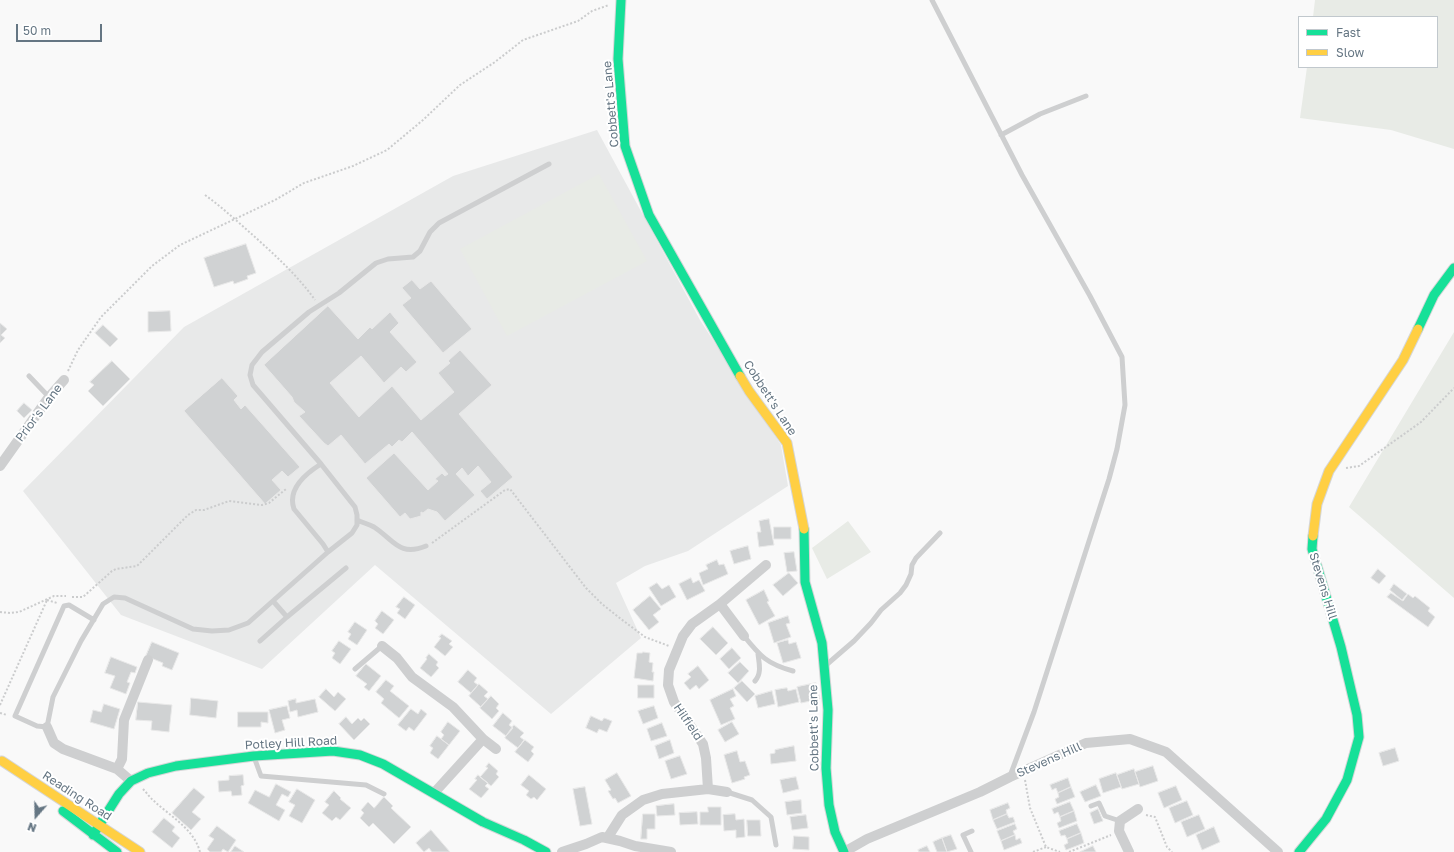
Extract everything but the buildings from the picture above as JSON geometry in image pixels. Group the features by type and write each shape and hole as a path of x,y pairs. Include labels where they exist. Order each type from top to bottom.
{"street":[{"name":"Cobbett's Lane","path":"621,1 618,60 625,146 649,215 749,391 787,443 804,527 805,582 822,644 828,723 827,789 829,805 835,832 844,852"},
{"name":"Stevens Hill","path":"1299,852 1326,819 1346,780 1354,758 1359,737 1358,715 1341,647 1312,549 1318,504 1329,471 1403,360 1434,295 1454,268"},
{"name":"Prior's Lane","path":"0,466 49,398 64,380"},
{"name":"Hilfield","path":"708,789 706,758 703,744 674,702 668,685 669,670 683,636 692,624 720,604 766,566"},
{"path":"720,604 744,636"},
{"path":"382,646 397,658 412,677 454,707 483,739 496,750"},
{"path":"117,770 122,759 124,720 148,660"},
{"path":"47,727 54,743 63,749 117,770 131,781"},
{"path":"434,793 483,739"},
{"name":"Stevens Hill","path":"844,852 867,839 980,792 1086,743 1130,739 1166,752 1278,852"},
{"name":"Potley Hill Road","path":"93,835 118,794 131,781 148,772 176,766 254,756 333,751 360,755 383,764 483,822 524,840 546,852"},
{"name":"Reading Road","path":"1,761 140,852"},
{"name":"Reading Road","path":"1,761 93,835 117,852"},
{"path":"608,837 622,816 643,800 662,794 708,789 727,792"},
{"path":"1129,852 1120,826 1138,809"},
{"path":"562,852 602,837 608,837 635,846 671,852"}],"lane":[{"path":"932,0 1001,135 1122,357 1125,405 1117,449 1109,479 1034,712 1010,777"},
{"path":"1001,135 1040,114 1086,96"},
{"path":"94,620 69,605 64,606 15,716 37,726 47,727 53,698 81,641 94,620 103,604 114,597 125,598 193,629 212,631 229,630 248,623 328,552 352,533 357,524 355,507 321,464 253,385 250,375 252,365 262,352 305,315 339,293 376,263 388,259 413,257 420,251 430,232 439,223 548,164"},
{"path":"29,376 49,398"},
{"path":"321,464 313,469 298,484 292,492 292,502 294,509 328,552"},
{"path":"357,520 374,527 397,546 415,550 426,546"},
{"path":"824,667 854,641 871,623 880,610 900,593 906,585 911,574 912,565 916,558 940,533"},
{"path":"260,641 346,568"},
{"path":"273,601 287,617"},
{"path":"744,636 758,654 778,667 793,670"},
{"path":"355,669 382,646"},
{"path":"755,681 758,678 760,667 758,654"},
{"path":"254,756 261,776 366,785 384,794"},
{"path":"727,792 752,800 771,817 776,845"},
{"path":"1091,806 1099,803 1105,816 1120,826"},
{"path":"971,852 963,835 972,831"}],"path":[{"path":"64,380 78,350 101,317 152,266 180,245 275,200 304,183 353,166 386,150 423,120 460,85 495,62 523,40 578,21 592,11 621,1"},
{"path":"205,195 235,219 299,278 320,305"},
{"path":"1329,471 1359,466 1421,422 1454,388"},
{"path":"0,612 19,612 54,596 83,597 112,571 137,566 188,515 196,510 204,510 229,501 262,505 269,503 287,489 292,495"},
{"path":"426,546 449,532 505,490 510,489 586,588 602,604 645,636 677,649"},
{"path":"0,705 47,600"},
{"path":"1024,772 1030,808 1046,846 1060,852"},
{"path":"131,781 144,790 152,800 189,832 199,846 200,852"},
{"path":"1138,809 1143,814 1155,817 1167,847 1172,852"},
{"path":"1069,852 1120,826"},
{"path":"1033,852 1046,846"}],"shaded area":[{"path":"1315,0 1454,0 1454,149 1391,130 1300,118 1307,68 1438,68 1438,16 1313,16"},
{"path":"597,130 700,320 781,445 788,486 688,551 645,566 616,583 641,638 551,714 375,565 262,669 121,615 23,491 184,327 453,176"},
{"path":"599,174 647,261 507,336 460,249"},
{"path":"1454,332 1454,598 1349,507"},
{"path":"848,521 871,552 827,579 812,548"}],"traffic: fast":[{"path":"621,0 618,59 625,146 649,215 740,376"},
{"path":"1418,329 1434,295 1454,268"},
{"path":"804,529 805,582 822,643 828,710 826,768 829,805 835,832 844,852"},
{"path":"1299,852 1326,819 1347,780 1359,737 1357,715 1341,647 1312,549 1313,536"},
{"path":"93,835 119,794 131,781 148,773 176,766 254,756 333,751 360,755 383,764 483,822 524,840 546,852"},
{"path":"63,811 117,852"}],"traffic: slow":[{"path":"1313,536 1317,504 1329,471 1403,360 1418,329"},
{"path":"740,376 749,391 787,443 804,529"},
{"path":"2,761 140,852"}]}
